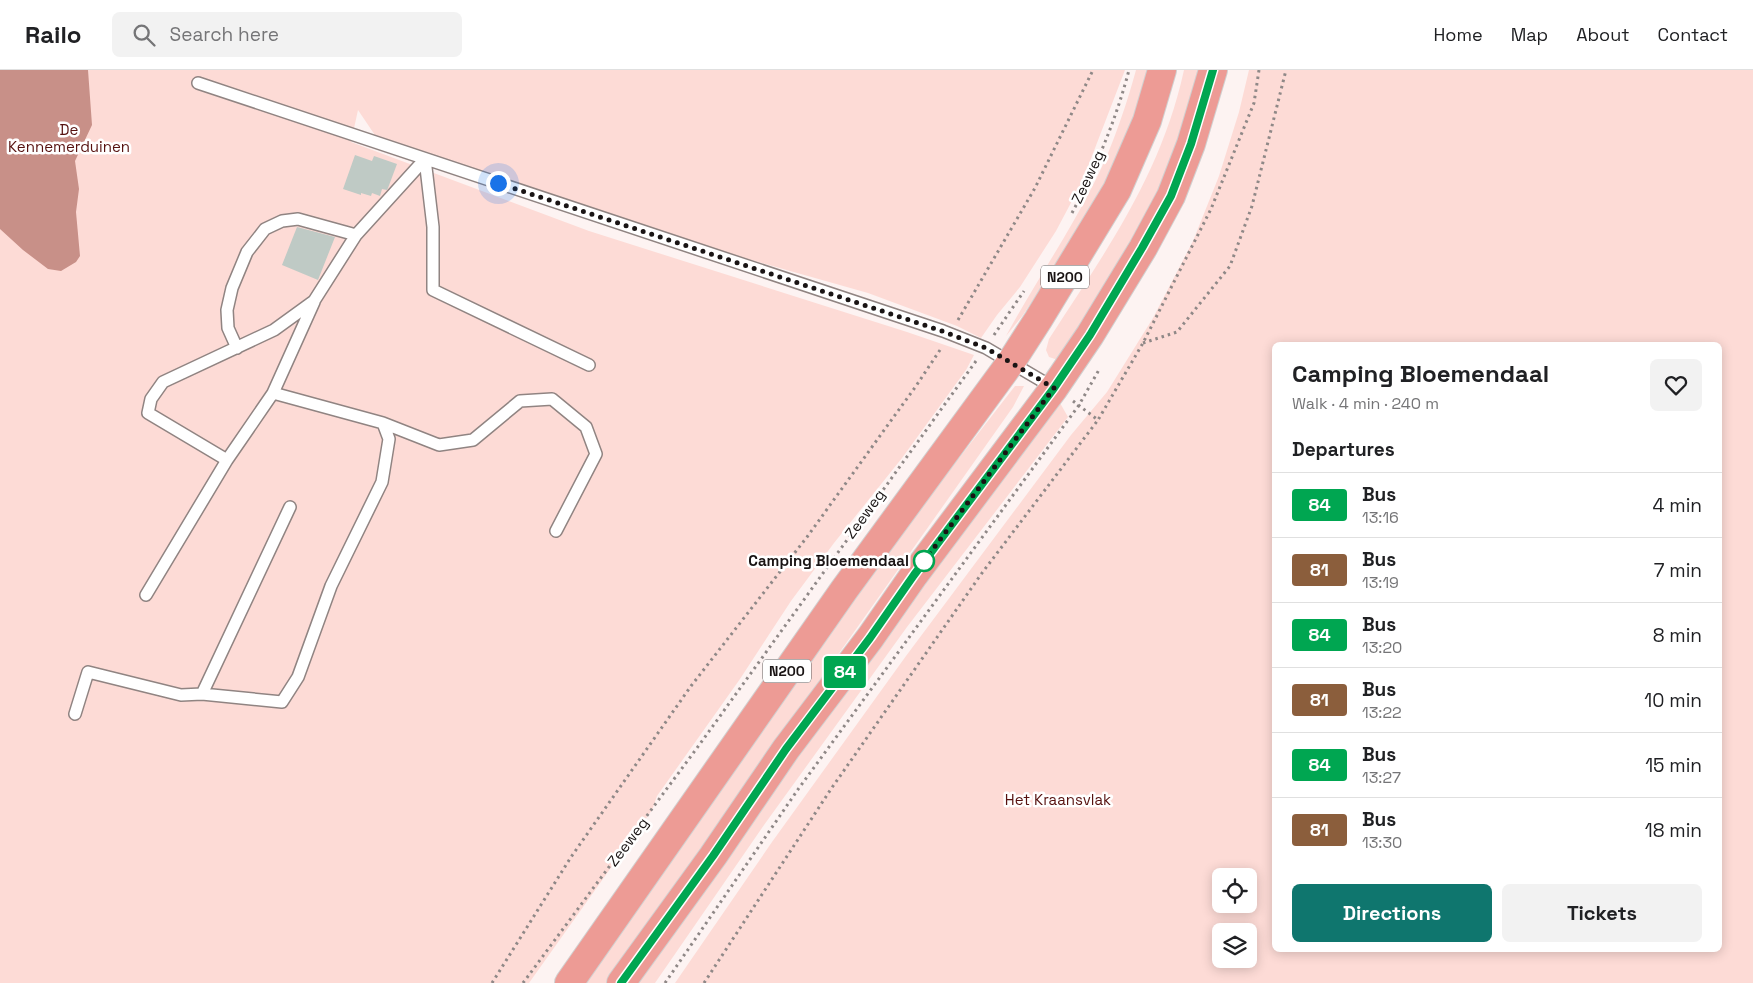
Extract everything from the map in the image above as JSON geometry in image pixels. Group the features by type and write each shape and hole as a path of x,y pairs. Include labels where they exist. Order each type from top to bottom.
{"main road":[{"name":"Zeeweg","path":"569,983 844,590 1011,362 1117,190 1147,121 1162,70"},
{"name":"N200","path":"621,983 713,856 786,749 1054,388 1090,335 1171,196 1191,144 1212,70"}],"lane":[{"path":"198,83 950,334 986,348 1054,388"},
{"path":"146,595 227,460 273,393 314,301 356,235 425,159"},
{"path":"425,159 433,227 433,290 589,365"},
{"path":"237,348 228,328 227,310 232,288 247,252 265,229 282,221 298,218 356,235"},
{"path":"227,460 148,413 151,399 163,382 274,330 314,301"},
{"path":"273,393 382,423 439,445 473,440 520,401 552,399 586,427 596,454 556,531"},
{"path":"75,714 88,672 181,695 202,694 282,702 298,677 331,586 382,482 389,439 382,423"},
{"path":"202,694 290,507"}],"path":[{"path":"492,983 572,857 685,695 807,537 916,386 950,334 1035,188 1093,70"},
{"name":"Zeeweg","path":"1069,218 1088,183 1130,70"},
{"path":"704,983 831,789 965,597 1098,420 1143,343 1211,209 1254,102 1259,70"},
{"path":"1143,343 1177,332 1230,266 1252,206 1286,70"},
{"name":"Zeeweg","path":"523,983 697,748 986,348 1025,290"},
{"path":"1079,405 1098,420"}],"green space":[{"name":"De Kennemerduinen","path":"0,70 1125,70 1082,182 1056,231 1020,287 981,338 957,326 868,293 546,202 387,153 358,110 351,142 589,231 974,355 966,370 902,458 834,543 791,601 740,679 657,796 652,810 529,983 0,983"},
{"path":"1136,70 1156,70 1113,180 1023,315 1006,336 1099,174 1117,130"},
{"path":"1184,70 1206,70 1170,182 1064,358 1055,359 1049,357 1046,350 1049,339 1111,243 1146,178 1174,108"},
{"name":"Het Kraansvlak","path":"1249,70 1753,70 1753,983 675,983 772,842 906,656 1071,435 1107,392 1153,318 1193,241 1219,176 1239,112"},
{"path":"1015,386 1024,386 1013,407 606,983 582,983 852,596"},
{"path":"1060,403 1068,417 907,627 764,825 655,983 628,983 1051,404"}],"shaded area":[{"path":"0,70 88,70 92,125 75,161 79,189 76,212 80,256 76,262 61,271 48,269 0,229"}],"building":[{"path":"355,155 372,161 374,156 397,164 387,190 382,189 380,196 372,193 371,196 361,193 361,195 343,189"},
{"path":"297,227 335,237 318,280 282,265"}],"bus line":[{"name":"84","path":"621,983 713,856 786,749 1054,388 1090,335 1171,196 1191,144 1213,70"}],"place":[{"name":"Camping Bloemendaal","path":"924,561"}],"route":[{"path":"498,183 942,331 986,348 1054,388 924,561"}]}
